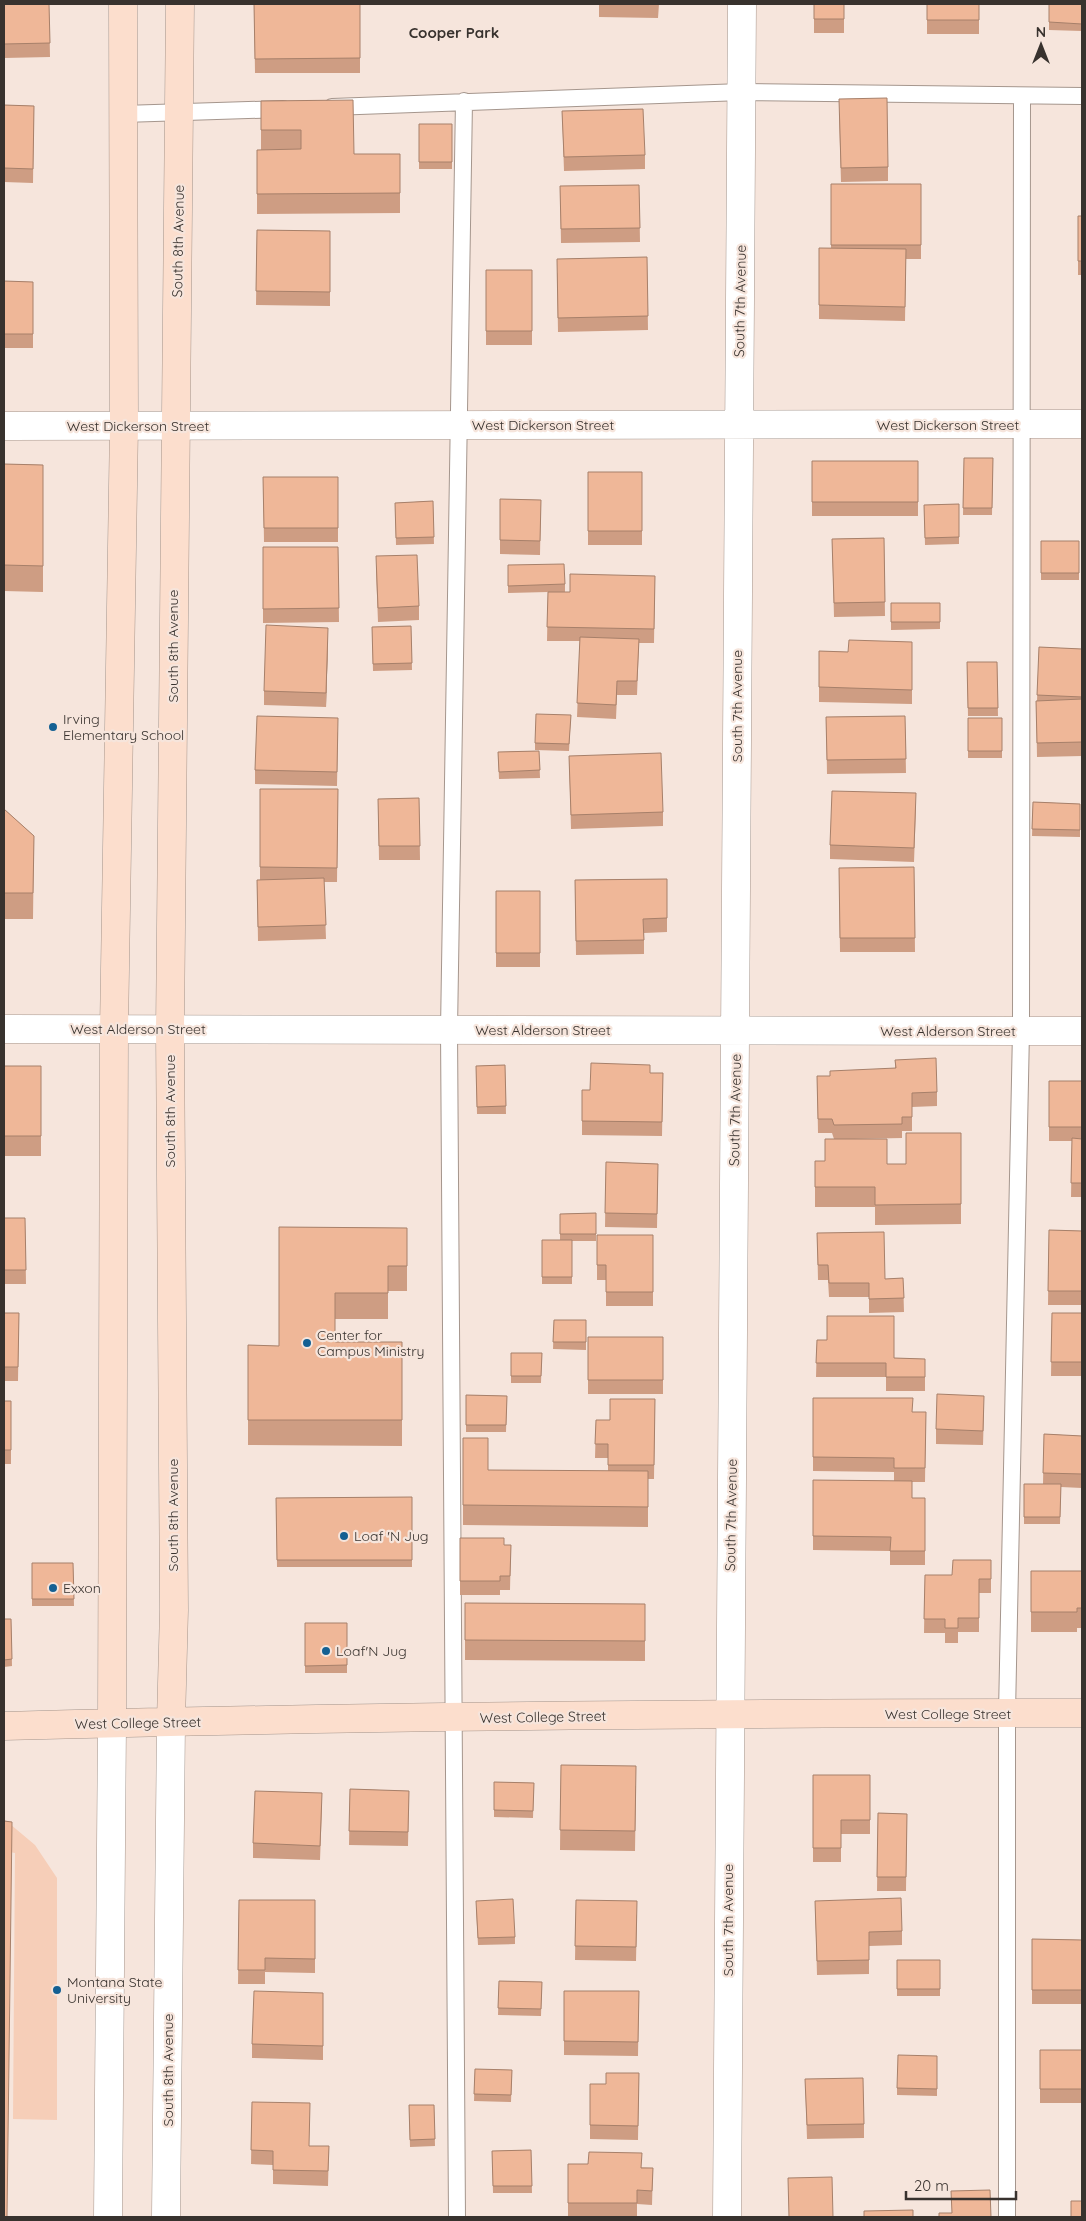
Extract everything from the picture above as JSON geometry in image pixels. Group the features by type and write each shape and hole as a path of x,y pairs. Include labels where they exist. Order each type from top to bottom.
{"street":[{"path":"108,2217 112,1723 114,1030 124,426 123,4"},
{"name":"South 8th Avenue","path":"166,2217 170,1721 174,1600 170,1030 180,4"},
{"name":"South 7th Avenue","path":"727,2217 742,4"},
{"name":"West Dickerson Street","path":"4,426 1082,424"},
{"name":"West Alderson Street","path":"4,1029 1082,1031"},
{"name":"West College Street","path":"4,1726 170,1721 1082,1713"}],"lane":[{"path":"317,107 742,92 1082,96"},
{"path":"1007,2217 1007,1713 1021,1031 1022,96"},
{"path":"457,2217 449,1030 464,101"},
{"path":"123,114 297,108"}],"shaded area":[{"path":"4,1819 35,1845 57,1878 57,2120 13,2119 15,1853 4,1851"}],"building":[{"path":"4,4 49,4 50,43 4,44"},
{"path":"254,4 360,4 360,58 255,59"},
{"path":"814,4 844,4 844,19 814,19"},
{"path":"927,4 979,4 979,20 927,20"},
{"path":"1049,4 1082,4 1082,24 1049,22"},
{"path":"887,98 888,167 841,168 839,99"},
{"path":"353,100 354,154 400,154 400,193 257,194 257,150 301,149 301,130 261,130 261,101"},
{"path":"4,105 34,106 33,169 4,168"},
{"path":"643,109 645,155 564,157 562,111"},
{"path":"419,124 452,124 452,162 419,162"},
{"path":"831,184 921,184 921,245 831,245"},
{"path":"639,185 640,228 561,229 560,186"},
{"path":"1078,216 1082,216 1082,261 1078,261"},
{"path":"257,230 330,231 330,292 256,291"},
{"path":"819,248 906,249 905,307 819,305"},
{"path":"647,257 648,316 558,318 557,259"},
{"path":"486,270 532,270 532,331 486,331"},
{"path":"4,281 33,282 33,334 4,334"},
{"path":"964,458 993,458 992,508 963,508"},
{"path":"812,461 918,461 918,502 812,502"},
{"path":"4,464 43,465 43,566 4,565"},
{"path":"588,472 642,472 642,531 588,531"},
{"path":"263,477 338,477 338,528 264,528"},
{"path":"500,499 541,500 540,541 500,540"},
{"path":"433,501 434,537 396,538 395,503"},
{"path":"959,504 959,537 925,538 924,505"},
{"path":"884,538 885,602 834,603 832,539"},
{"path":"1041,541 1079,541 1079,573 1041,573"},
{"path":"263,547 338,547 339,608 263,609"},
{"path":"417,555 419,606 378,608 376,556"},
{"path":"564,564 565,584 508,586 508,565"},
{"path":"570,574 655,576 654,629 547,627 548,592 570,592"},
{"path":"891,603 940,603 940,622 891,622"},
{"path":"266,625 328,628 326,693 264,691"},
{"path":"411,626 412,663 373,664 372,627"},
{"path":"580,637 639,639 637,681 617,681 616,705 577,703"},
{"path":"849,640 912,642 912,690 819,687 819,651 848,652"},
{"path":"1039,647 1082,649 1082,697 1037,695"},
{"path":"967,662 997,662 998,708 968,708"},
{"path":"1082,699 1082,742 1037,743 1036,701"},
{"path":"536,714 571,715 569,744 535,743"},
{"path":"257,716 338,718 337,772 255,770"},
{"path":"905,716 906,759 827,760 826,717"},
{"path":"968,718 1002,718 1002,751 968,751"},
{"path":"539,751 540,770 499,772 498,752"},
{"path":"661,753 663,812 571,815 569,756"},
{"path":"260,789 338,789 337,868 260,867"},
{"path":"832,791 916,793 914,848 830,845"},
{"path":"419,798 420,846 379,846 378,799"},
{"path":"1033,802 1080,804 1080,830 1032,829"},
{"path":"4,809 34,836 33,893 4,893"},
{"path":"914,867 915,938 840,938 839,868"},
{"path":"324,878 326,925 258,927 257,880"},
{"path":"667,879 667,918 643,919 644,940 576,941 575,880"},
{"path":"496,891 540,891 540,953 496,953"},
{"path":"936,1058 937,1092 912,1093 912,1117 902,1117 902,1124 834,1125 832,1119 818,1119 817,1076 830,1076 830,1071 896,1068 895,1060"},
{"path":"591,1063 650,1065 650,1073 663,1073 662,1122 582,1121 582,1090 590,1090"},
{"path":"505,1065 506,1106 477,1107 476,1066"},
{"path":"4,1066 41,1066 41,1136 4,1136"},
{"path":"1049,1081 1082,1081 1082,1127 1049,1127"},
{"path":"906,1133 961,1133 961,1204 875,1205 875,1187 815,1187 815,1161 825,1161 825,1139 887,1139 887,1164 906,1164"},
{"path":"1072,1138 1082,1139 1082,1183 1071,1183"},
{"path":"606,1162 658,1164 657,1214 605,1213"},
{"path":"596,1213 596,1234 560,1234 560,1214"},
{"path":"4,1218 25,1218 26,1270 4,1270"},
{"name":"Center for Campus Ministry","path":"279,1227 407,1228 407,1266 388,1266 388,1293 335,1293 335,1342 402,1342 402,1420 248,1420 248,1345 279,1346"},
{"path":"1049,1230 1082,1231 1082,1291 1048,1291"},
{"path":"884,1232 885,1279 903,1278 904,1298 869,1299 869,1283 829,1283 828,1265 818,1265 817,1233"},
{"path":"597,1235 653,1235 653,1292 606,1292 606,1265 597,1265"},
{"path":"542,1240 572,1240 572,1277 542,1277"},
{"path":"4,1313 19,1313 18,1367 4,1367"},
{"path":"1052,1313 1082,1313 1082,1362 1051,1362"},
{"path":"827,1316 894,1316 894,1358 925,1359 925,1377 886,1377 886,1363 816,1363 817,1340 827,1340"},
{"path":"554,1320 586,1320 586,1342 553,1342"},
{"path":"588,1337 663,1337 663,1380 588,1380"},
{"path":"511,1353 542,1353 541,1376 511,1376"},
{"path":"937,1394 984,1396 983,1431 936,1429"},
{"path":"466,1395 507,1396 506,1425 466,1425"},
{"path":"813,1398 913,1398 912,1412 926,1412 925,1468 894,1468 894,1458 813,1457"},
{"path":"610,1399 655,1399 654,1465 608,1465 608,1444 595,1444 596,1420 610,1420"},
{"path":"4,1401 11,1401 11,1450 4,1450"},
{"path":"1044,1434 1082,1436 1082,1474 1043,1473"},
{"path":"463,1438 488,1438 488,1470 648,1471 648,1507 463,1505"},
{"path":"813,1480 912,1481 912,1498 925,1498 925,1551 890,1551 891,1537 813,1536"},
{"path":"1024,1484 1061,1484 1060,1517 1024,1517"},
{"name":"Loaf 'N Jug","path":"412,1497 412,1560 277,1560 276,1498"},
{"path":"460,1538 504,1538 504,1545 511,1545 510,1576 500,1576 500,1581 460,1581"},
{"path":"953,1560 991,1560 991,1579 979,1579 979,1618 958,1618 958,1628 945,1628 945,1619 924,1619 925,1575 952,1575"},
{"name":"Exxon","path":"32,1563 73,1563 74,1599 32,1599"},
{"path":"1031,1571 1082,1571 1082,1608 1077,1608 1077,1612 1031,1612"},
{"path":"465,1603 645,1604 645,1641 465,1640"},
{"path":"4,1619 11,1619 12,1659 4,1660"},
{"name":"Loaf'N Jug","path":"305,1623 347,1623 347,1665 305,1666"},
{"path":"561,1765 636,1766 635,1831 560,1830"},
{"path":"813,1775 870,1775 870,1820 841,1820 841,1848 813,1848"},
{"path":"494,1782 534,1783 533,1811 494,1810"},
{"path":"350,1789 409,1791 408,1832 349,1831"},
{"path":"255,1791 322,1793 320,1846 253,1843"},
{"path":"878,1813 907,1814 906,1877 877,1877"},
{"path":"4,1821 12,1822 7,2217 4,2217"},
{"path":"901,1898 902,1931 869,1932 869,1960 817,1961 815,1901"},
{"path":"513,1899 515,1937 478,1938 476,1901"},
{"path":"239,1900 315,1900 315,1959 265,1958 265,1970 238,1970"},
{"path":"576,1900 637,1901 636,1947 575,1946"},
{"path":"1032,1939 1082,1940 1082,1990 1032,1990"},
{"path":"897,1960 940,1960 940,1989 897,1989"},
{"path":"499,1981 542,1982 541,2009 498,2008"},
{"path":"254,1991 323,1993 323,2046 252,2044"},
{"path":"564,1991 639,1991 638,2042 564,2041"},
{"path":"1040,2050 1082,2050 1082,2089 1040,2089"},
{"path":"898,2055 937,2056 937,2089 897,2088"},
{"path":"475,2069 512,2070 511,2095 474,2094"},
{"path":"606,2073 639,2073 638,2126 590,2125 590,2084 606,2084"},
{"path":"863,2078 864,2124 807,2125 805,2079"},
{"path":"252,2102 310,2103 309,2146 329,2146 328,2171 273,2170 273,2151 251,2150"},
{"path":"409,2105 434,2105 435,2139 410,2140"},
{"path":"531,2150 532,2186 493,2186 492,2151"},
{"path":"589,2152 642,2153 641,2168 653,2168 652,2191 637,2190 637,2203 568,2203 568,2164 588,2164"},
{"path":"832,2177 833,2217 789,2217 788,2178"},
{"path":"990,2190 991,2217 939,2217 939,2213 952,2213 951,2191"},
{"path":"1071,2201 1082,2201 1082,2217 1071,2217"},
{"path":"913,2210 913,2217 864,2217 864,2211"}],"place":[{"name":"Irving Elementary School","path":"53,727"},
{"name":"Center for Campus Ministry","path":"307,1343"},
{"name":"Loaf 'N Jug","path":"344,1536"},
{"name":"Exxon","path":"53,1588"},
{"name":"Loaf'N Jug","path":"326,1651"},
{"name":"Montana State University","path":"57,1990"}],"district":[{"name":"Cooper Park","path":"454,33"}]}
